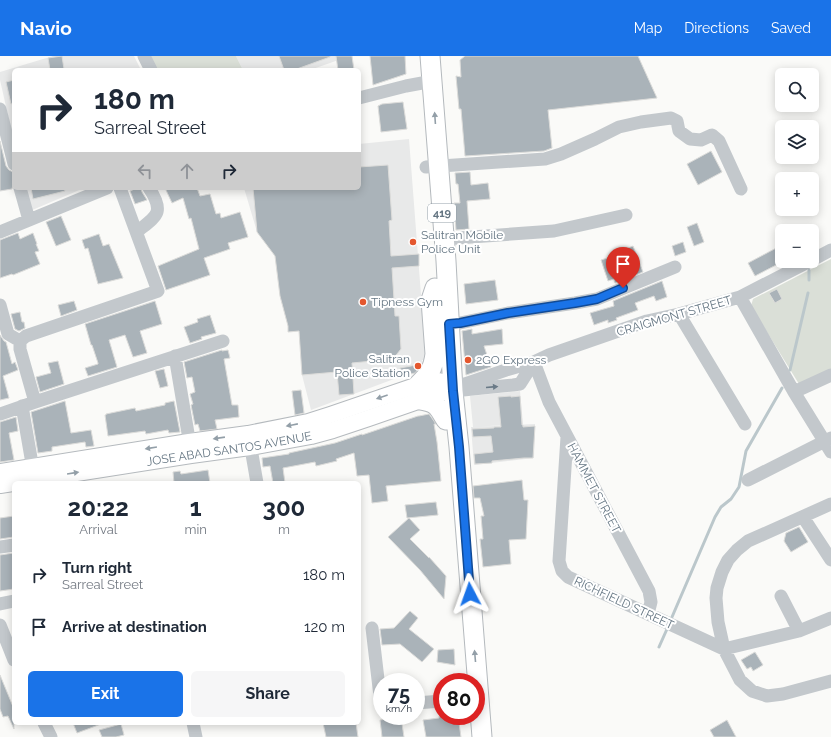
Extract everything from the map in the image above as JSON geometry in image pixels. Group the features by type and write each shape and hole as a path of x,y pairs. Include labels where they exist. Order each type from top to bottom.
{"highway":[{"name":"419","path":"418,56 426,82"},
{"name":"419","path":"430,56 426,82 432,167 435,288 448,387 460,462 482,737"},
{"name":"419","path":"432,167 444,239 449,324 446,420 464,673"},
{"path":"435,288 431,300 435,354 434,363 419,392 430,402 435,404 446,420"},
{"path":"468,725 469,737"}],"main road":[{"name":"JOSE ABAD SANTOS AVENUE","path":"0,472 33,473 249,440 330,415 419,392 437,381 448,387"},
{"name":"JOSE ABAD SANTOS AVENUE","path":"0,485 33,473"}],"street":[{"path":"144,56 150,68"},
{"path":"361,98 426,82"},
{"path":"0,109 12,156"},
{"path":"432,167 545,159 595,140 619,127 671,118 676,121 679,131 690,139 701,140 712,135 718,141 741,189"},
{"path":"21,190 29,220"},
{"path":"20,341 26,336 158,291 121,190"},
{"path":"137,232 153,219 157,212 156,203 150,190"},
{"path":"0,232 93,191"},
{"path":"444,239 554,231 626,215"},
{"name":"CRAIGMONT STREET","path":"819,256 831,250"},
{"path":"449,324 597,299 675,267"},
{"name":"CRAIGMONT STREET","path":"448,387 466,384 534,362 549,355 647,321 679,314 740,297 796,268"},
{"path":"740,297 794,392 829,444 748,480"},
{"path":"0,305 8,334 20,341"},
{"path":"679,314 745,424"},
{"path":"20,341 28,404 33,473"},
{"path":"0,414 223,341"},
{"path":"175,356 190,448"},
{"name":"HAMMET STREET","path":"534,362 549,402 650,591 651,602 648,614"},
{"path":"794,392 831,375"},
{"name":"RICHFIELD STREET","path":"567,437 559,561 562,571 568,577 724,650"},
{"path":"249,440 257,481"},
{"path":"831,504 748,541 728,560 722,572 716,598 718,622 724,650 740,680 752,691 767,696 783,694 831,681"},
{"path":"803,517 831,560"},
{"path":"0,547 12,545"},
{"path":"781,596 799,631"},
{"path":"0,604 12,601"},
{"path":"724,650 799,631 831,618"},
{"path":"0,626 12,654"},
{"path":"372,628 377,673"},
{"path":"45,725 51,737"},
{"path":"193,725 196,737"}],"shaded area":[{"path":"53,56 134,56 140,68 13,68"},
{"path":"150,56 236,56 242,68 156,68"},
{"path":"236,56 350,56 316,68 242,68"},
{"path":"12,68 12,133 0,80 0,72"},
{"path":"409,139 426,360 422,360 423,363 400,368 402,376 311,410 302,375 299,331 288,326 275,256 257,232 245,190 361,190 361,144"},
{"path":"25,190 79,190 30,211"},
{"path":"831,259 831,370 799,384 751,306 753,299 813,268 819,268 819,265"},
{"path":"520,391 523,424 473,427 470,396"},
{"path":"535,424 534,458 474,465 471,427"}],"building":[{"path":"62,56 64,68 50,68 48,58"},
{"path":"279,56 330,56 300,68 283,68"},
{"path":"336,56 352,56 354,68 338,68"},
{"path":"370,56 405,56 406,74 373,85"},
{"path":"465,56 638,56 657,98 548,110 552,148 544,151 465,156 461,109 459,109 456,76 461,77 460,60"},
{"path":"12,80 11,104 6,82"},
{"path":"403,102 407,129 381,132 378,106 382,104"},
{"path":"0,141 6,166 12,172 12,189 0,191"},
{"path":"711,151 722,172 698,185 687,164"},
{"path":"388,165 392,220 389,221 391,256 419,254 419,266 392,268 395,316 399,316 401,349 393,359 352,363 354,394 339,395 337,372 302,375 299,331 288,332 288,326 280,296 275,256 257,232 253,190 361,190 361,167"},
{"path":"470,172 471,185 488,183 490,199 467,201 469,229 456,230 454,203 460,203 455,173"},
{"path":"31,190 65,191 33,199"},
{"path":"142,190 147,200 135,204 130,191"},
{"path":"166,190 198,190 200,196 210,194 216,214 220,213 221,218 240,212 248,237 228,243 230,249 204,258 210,275 166,290 158,266 199,249 191,218 189,219 183,198 172,203"},
{"path":"61,216 71,240 56,246 46,222"},
{"path":"697,223 704,242 694,246 687,227"},
{"path":"18,233 20,239 33,233 39,251 35,252 40,264 13,275 0,278 0,240"},
{"path":"99,234 103,246 109,244 123,278 98,284 88,248 85,249 82,240"},
{"path":"683,242 686,252 675,256 672,246"},
{"path":"633,246 643,272 615,283 614,279 608,281 601,260 620,254 619,252"},
{"path":"775,249 775,266 755,276 748,263"},
{"path":"495,280 498,300 466,304 464,284"},
{"path":"662,281 667,297 656,301 654,296 635,303 638,310 616,318 617,320 608,323 608,320 594,325 590,313 614,306 613,301"},
{"path":"777,289 782,299 775,303 769,293"},
{"path":"74,301 77,310 61,316 58,305"},
{"path":"155,301 162,324 140,331 147,353 133,357 125,335 109,340 117,367 88,376 85,368 98,363 85,324"},
{"path":"20,312 25,328 19,331 15,329 11,314"},
{"path":"210,315 216,333 201,337 202,339 190,343 184,327 198,322 197,319"},
{"path":"472,329 472,334 502,329 503,344 484,346 491,367 466,375 462,331"},
{"path":"0,335 6,342 12,364 15,362 18,370 3,376 9,398 0,400"},
{"path":"222,350 228,350 230,358 224,359 232,405 238,405 239,417 215,420 217,429 200,431 198,424 195,425 191,405 193,404 190,394 195,392 192,377 187,378 184,362"},
{"path":"58,361 64,384 40,392 36,377 51,373 48,363"},
{"name":"Salitran Police Station","path":"422,364 415,373 402,376 400,368"},
{"path":"164,369 168,386 160,388 155,371"},
{"path":"301,390 304,413 295,415 292,391"},
{"path":"520,396 523,427 535,426 533,458 492,461 492,463 475,464 474,454 493,452 491,436 473,437 472,429 501,427 498,397"},
{"path":"65,401 71,433 91,430 94,446 86,447 85,442 52,447 52,451 38,453 31,412"},
{"path":"174,401 180,432 169,433 168,430 146,434 145,431 108,436 106,414 135,408 136,411 165,405 165,403"},
{"path":"429,414 436,424 434,424 441,481 386,486 388,501 372,503 369,475 357,476 354,453 336,459 337,461 316,466 315,462 283,468 285,481 273,481 270,466 263,467 262,458 289,454 335,443 418,416"},
{"path":"16,417 18,431 9,433 14,460 0,462 0,422"},
{"path":"208,470 210,481 174,481 173,472 180,471 181,474"},
{"path":"522,480 524,500 528,500 526,539 509,540 511,564 483,567 480,539 483,539 481,516 484,516 480,498 474,498 473,486"},
{"path":"436,502 438,515 407,518 405,505"},
{"path":"12,516 12,537 0,539 0,518"},
{"path":"409,518 420,530 410,539 446,576 444,599 420,570 388,537"},
{"path":"799,527 808,542 791,552 784,541 786,533"},
{"path":"12,553 12,589 0,591 0,555"},
{"path":"410,611 418,618 409,629 434,649 422,662 400,644 382,645 380,629 394,628"},
{"path":"454,649 455,665 437,662 438,650"},
{"path":"755,652 763,665 753,671 751,667 747,669 741,660"},
{"path":"0,675 12,704 12,725 8,716 3,717 0,709"},
{"path":"433,719 433,725 459,725 461,737 426,737 424,725 425,720"},
{"path":"727,720 736,737 714,737 710,730"},
{"path":"74,725 98,725 77,733"},
{"path":"121,725 124,735 116,737 102,737 99,730"},
{"path":"323,725 356,725 358,737 326,737"},
{"path":"381,725 402,725 404,737 382,737"}],"waterway":[{"path":"809,270 809,280"},
{"path":"790,370 808,293"},
{"path":"672,617 715,517 721,507 731,499 739,487 746,451 782,388"},
{"path":"659,647 667,629"}],"place":[{"name":"Salitran Mobile Police Unit","path":"413,242"},
{"name":"Tipness Gym","path":"363,302"},
{"name":"2GO Express","path":"468,360"},
{"name":"Salitran Police Station","path":"418,366"}],"route":[{"path":"470,594 459,447 451,367 449,324 597,299 623,288"}]}
